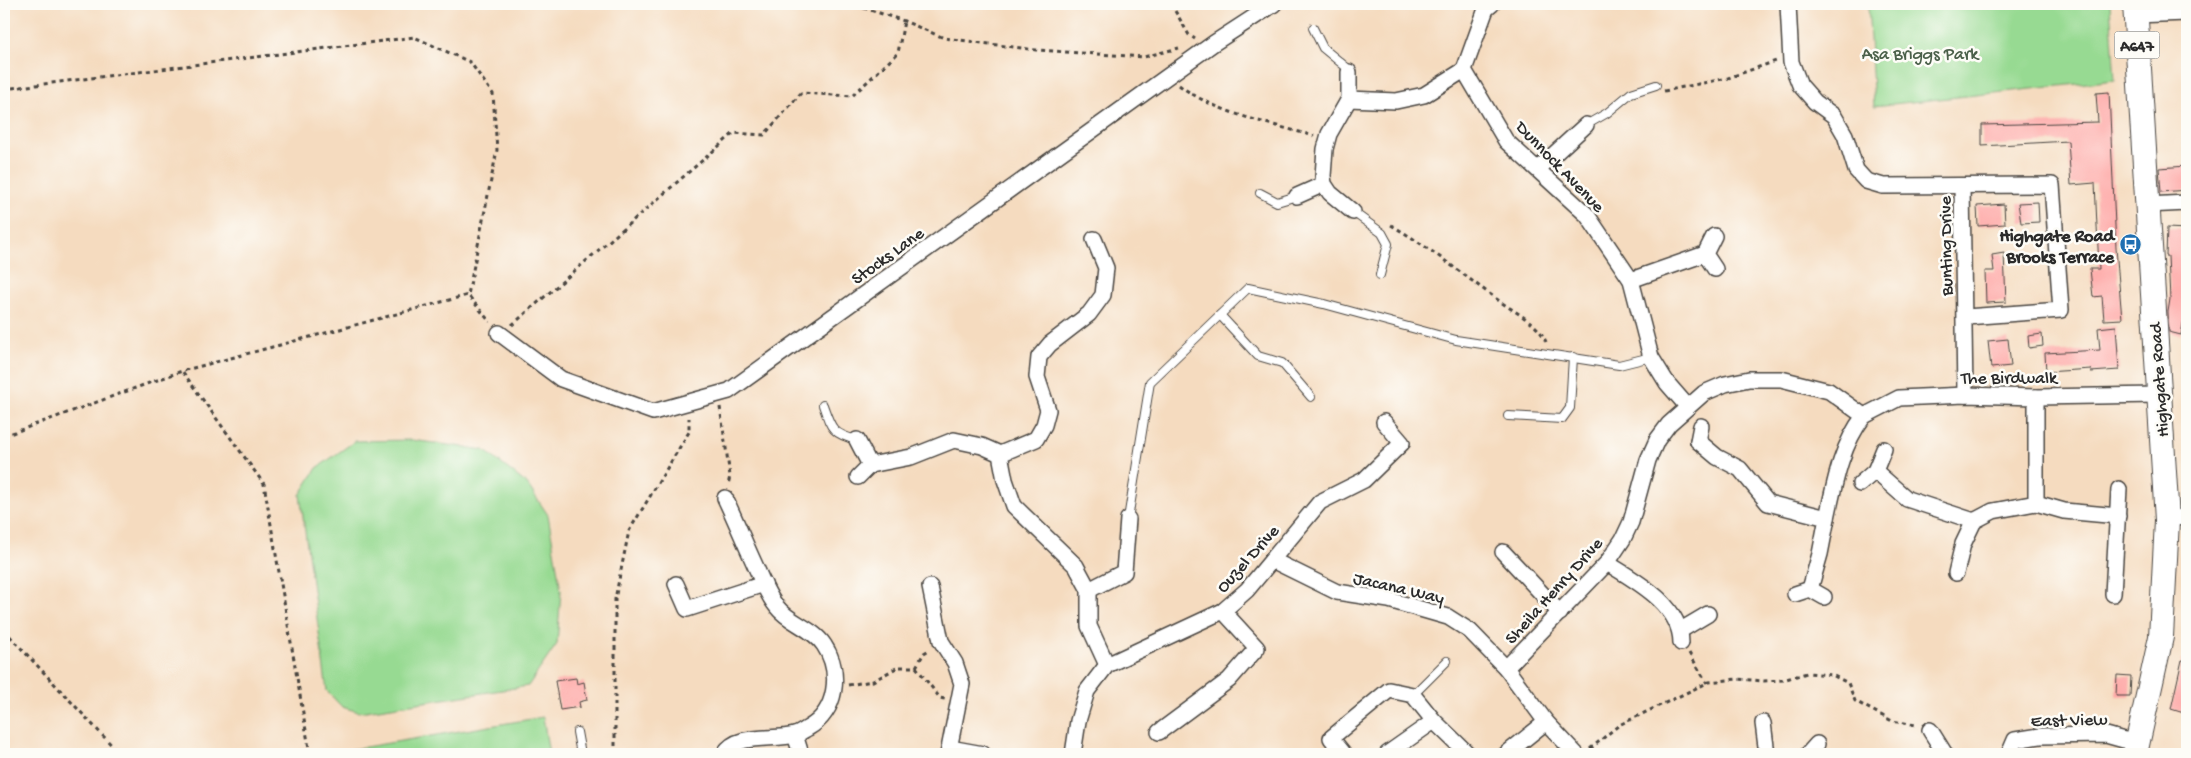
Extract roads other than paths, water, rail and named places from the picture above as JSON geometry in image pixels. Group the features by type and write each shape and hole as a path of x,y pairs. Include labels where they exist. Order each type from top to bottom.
{"main road":[{"name":"Highgate Road","path":"2135,9 2158,395 2177,518 2162,637 2137,746"}],"street":[{"name":"Stocks Lane","path":"499,333 561,379 653,412 729,391 1164,79 1274,4"},
{"path":"1348,98 1396,101 1424,95 1464,70 1486,9 1492,4"},
{"name":"Bunting Drive","path":"1788,4 1791,57 1800,85 1815,102 1834,116 1845,135 1856,170 1866,181 1883,186 1962,186 1966,317 1965,395"},
{"path":"2135,9 2187,13"},
{"name":"Dunnock Avenue","path":"1464,70 1506,141 1587,215 1631,280 1651,357 1667,383 1687,406"},
{"path":"1349,72 1348,98 1334,122 1328,139 1323,166 1324,184 1330,193 1353,212"},
{"path":"1538,169 1586,125"},
{"path":"1297,196 1324,184"},
{"path":"1962,186 2052,184 2061,310 1966,317"},
{"path":"2147,205 2187,203"},
{"path":"1631,280 1705,254 1714,236"},
{"path":"858,477 870,465 911,457 954,440 982,446 1000,454 1036,438 1044,425 1048,410 1037,377 1039,357 1050,344 1089,314 1103,295 1106,268 1094,239"},
{"path":"1705,254 1716,269"},
{"name":"Sheila Henry Drive","path":"1506,668 1608,563 1631,522 1648,460 1657,440 1669,424 1687,406 1704,393 1725,384 1749,379 1781,379 1829,391 1864,416"},
{"name":"The Birdwalk","path":"1864,416 1899,398 1965,395 2036,397 2158,395"},
{"path":"2036,397 2036,503"},
{"path":"1824,597 1803,591 1820,554 1840,461 1852,432 1864,416"},
{"name":"Ouzel Drive","path":"1073,754 1078,721 1087,691 1107,665 1223,610 1247,590 1320,502 1364,480 1402,443 1384,422"},
{"path":"1695,438 1717,457 1740,468 1768,503 1827,518"},
{"path":"857,440 870,465"},
{"path":"1860,484 1874,471 1884,449"},
{"path":"1000,454 1005,480 1014,506 1076,566 1089,590 1089,626 1107,665"},
{"path":"1874,471 1907,499 1974,521"},
{"path":"2113,594 2119,489"},
{"path":"724,754 726,750 744,740 795,735 816,724 829,708 834,687 833,665 824,645 806,628 778,608 764,584 725,498"},
{"path":"1956,573 1962,544 1974,521 1993,511 2036,503 2064,511 2118,516"},
{"path":"1089,590 1124,572 1128,519"},
{"path":"1504,552 1560,612"},
{"name":"Jacana Way","path":"1272,560 1337,592 1389,600 1448,617 1470,631 1506,668 1546,722 1576,754"},
{"path":"1608,563 1645,586 1667,610 1681,637 1708,614"},
{"path":"676,584 687,610 764,584"},
{"path":"930,587 941,641 955,663 962,684 949,751 983,754"},
{"path":"1160,732 1229,680 1257,648 1223,610"},
{"path":"1344,754 1332,738 1389,690 1413,695 1434,720 1468,754"},
{"path":"1387,754 1434,720"},
{"path":"1506,754 1546,722"},
{"path":"1763,723 1767,754"},
{"path":"1930,730 1945,754"},
{"path":"795,735 801,754"},
{"name":"East View","path":"2008,754 2015,740 2040,736 2106,735 2137,746"}],"lane":[{"path":"1313,28 1323,48 1342,63 1349,72"},
{"path":"1586,125 1607,113 1631,94 1656,85"},
{"path":"1260,193 1277,202 1297,196"},
{"path":"1353,212 1370,222 1382,233 1388,244 1380,276"},
{"path":"1128,519 1150,382 1248,288 1324,304 1456,340 1619,365 1651,357"},
{"path":"1220,315 1258,356 1282,363 1311,397"},
{"path":"1508,416 1562,419 1570,408 1574,357"},
{"path":"823,405 832,429 836,433 857,440"},
{"path":"1413,695 1447,661"},
{"path":"577,732 581,754"}],"place":[{"name":"Highgate Road Brooks Terrace","path":"2130,245"}],"park label":[{"name":"Asa Briggs Park","path":"1920,53"}]}
